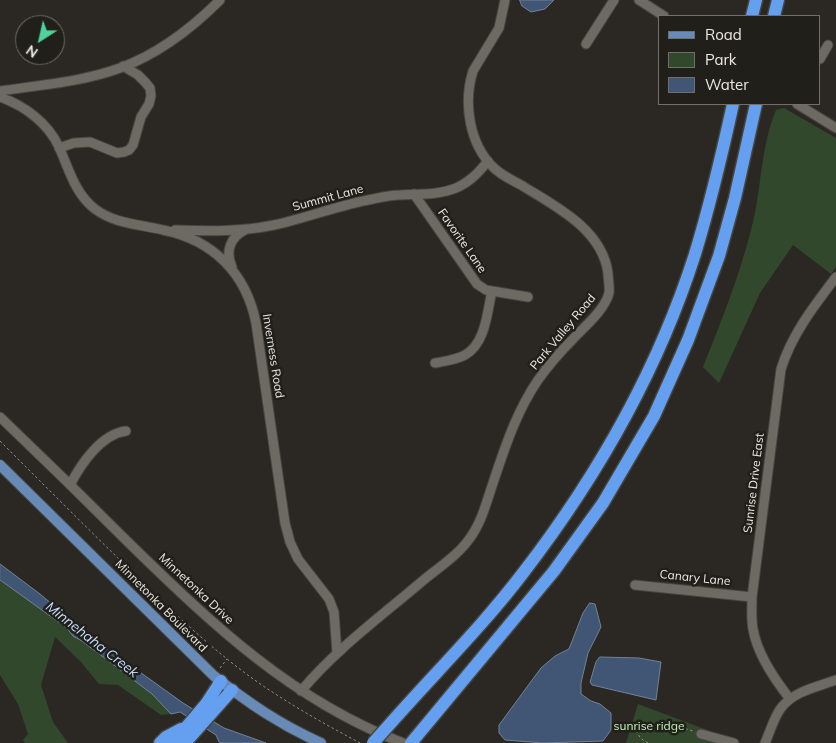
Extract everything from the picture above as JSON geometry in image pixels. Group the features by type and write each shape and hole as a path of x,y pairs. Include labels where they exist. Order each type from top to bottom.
{"highway":[{"path":"752,15 756,0"},
{"path":"774,15 778,0"},
{"path":"373,743 498,604 522,574 571,507 629,411 660,343 694,256 710,202 733,105"},
{"path":"411,743 518,616 570,549 603,503 654,416 688,340 719,256 735,198 756,105"},
{"path":"172,743 188,726 221,682"},
{"path":"185,743 232,690"},
{"path":"160,743 166,737 188,726"}],"main road":[{"name":"Minnetonka Boulevard","path":"0,465 221,682 276,721 321,743"}],"street":[{"path":"0,91 83,78 123,66 167,43 189,28 220,0"},
{"name":"Park Valley Road","path":"301,691 337,653 445,563 469,540 479,525 508,441 523,407 538,381 562,350 590,322 609,293 606,263 602,253 585,230 557,206 500,173 488,161 475,140 470,124 468,91 474,71 499,28 505,0"},
{"path":"586,44 614,0"},
{"path":"639,0 662,15"},
{"path":"821,57 828,45"},
{"path":"59,148 74,143 90,142 117,153 129,150 151,96 150,88 146,82 123,66"},
{"name":"Inverness Road","path":"0,97 19,105 39,120 50,132 74,184 94,208 121,222 164,230 197,242 212,251 232,268 248,294 256,322 285,523 290,542 298,559 330,599 334,612 337,653"},
{"path":"799,105 836,128"},
{"name":"Summit Lane","path":"164,230 227,231 248,229 299,218 348,204 397,195 442,192 456,188 478,173 488,161"},
{"name":"Favorite Lane","path":"414,194 477,284 486,290 528,297"},
{"path":"232,268 228,253 230,245 234,238 248,229"},
{"name":"Sunrise Drive East","path":"790,698 772,672 757,644 751,620 752,597 781,369 786,352 794,336 836,277"},
{"path":"435,363 460,357 476,344 482,332 492,291"},
{"name":"Minnetonka Drive","path":"0,417 165,578 231,639 301,691 343,716 403,743"},
{"path":"70,485 87,457 112,434 126,431"},
{"name":"Canary Lane","path":"635,584 752,597"},
{"path":"764,743 780,708 790,698 836,680"},
{"path":"701,734 734,743"}],"path":[{"path":"0,441 204,641 281,698 360,743"},
{"path":"220,668 227,659"},
{"path":"648,743 637,734 637,728 647,722 677,726 701,734"}],"green space":[{"path":"784,108 836,138 836,267 831,274 793,245 760,293 719,383 703,367 746,248 755,215 764,154 771,124 776,110"},
{"path":"0,580 67,628 73,636 152,694 171,714 161,715 118,685 99,684 81,662 55,637 41,685 53,722 68,743 25,743 23,740 28,734 18,704 0,675"},
{"name":"sunrise ridge","path":"638,704 731,739 729,743 626,743"}],"water":[{"path":"520,0 554,0 545,9 531,12 522,6"},
{"name":"Minnehaha Creek","path":"0,564 40,594 91,637 183,703 224,728 266,743 221,743 216,735 180,712 171,714 152,694 73,636 67,628 0,580"},
{"path":"590,603 595,604 601,627 588,653 581,683 581,694 591,701 600,704 611,713 611,730 603,741 543,743 505,740 499,733 499,725 541,668 555,656 569,649 583,613"},
{"path":"600,657 639,658 661,662 656,700 592,685 590,682 596,662"}]}
